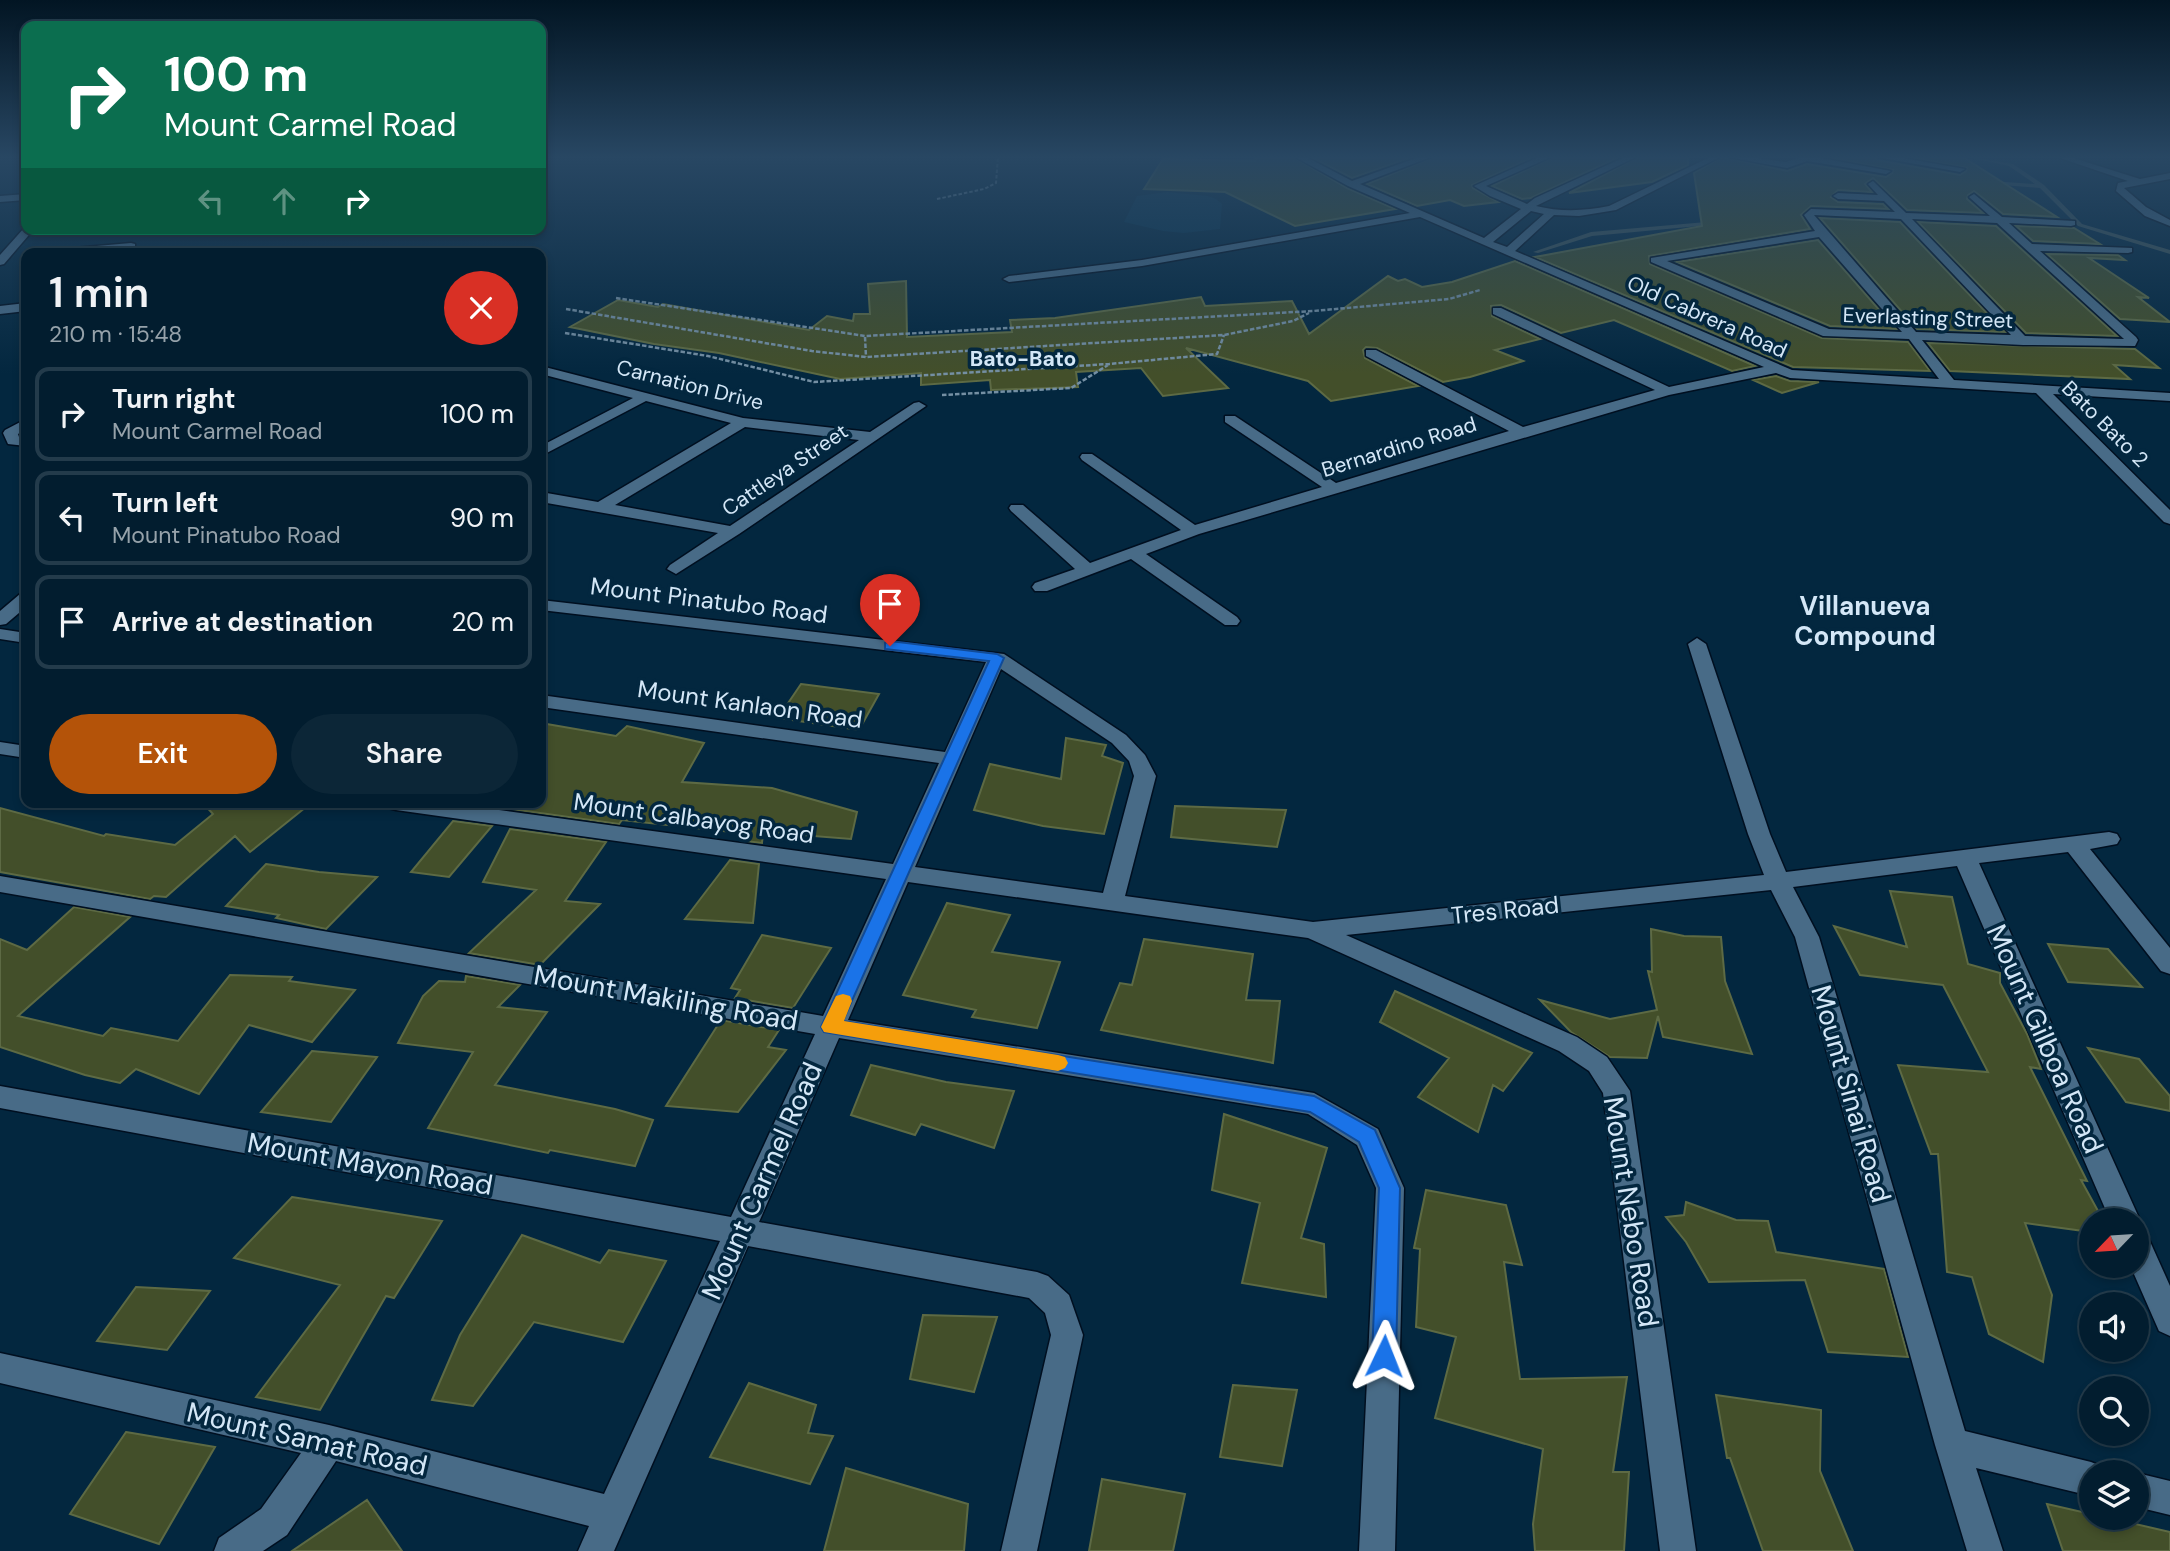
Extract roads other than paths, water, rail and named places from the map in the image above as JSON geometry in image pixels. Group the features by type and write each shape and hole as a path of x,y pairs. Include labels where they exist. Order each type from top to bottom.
{"street":[{"path":"1197,245 1298,229"},
{"path":"1009,279 1142,263 1320,229"},
{"name":"Old Cabrera Road","path":"1459,229 1775,369 1807,377 2170,397"},
{"path":"1486,241 1500,229"},
{"path":"1509,251 1533,229"},
{"path":"1819,229 1914,338 1949,383"},
{"path":"1917,229 2023,341"},
{"path":"2009,229 2029,247 2128,250"},
{"name":"Everlasting Street","path":"1822,233 1655,260 1827,333 2131,344 2132,340 2029,247"},
{"path":"2,259 24,235"},
{"path":"0,241 20,240"},
{"path":"108,248 131,246"},
{"path":"2,259 21,256"},
{"path":"0,310 21,308"},
{"path":"1497,311 1667,391"},
{"path":"1371,353 1521,432"},
{"name":"Bernardino Road","path":"1041,587 1193,531 1521,432 1667,391 1775,369"},
{"name":"Carnation Drive","path":"546,374 646,396 743,422 872,437"},
{"name":"Bato Bato 2","path":"2040,389 2170,519"},
{"path":"546,449 646,396"},
{"name":"Cattleya Street","path":"676,569 919,406"},
{"path":"1230,419 1335,489"},
{"path":"601,507 743,422"},
{"path":"21,426 10,433 13,442 21,442"},
{"path":"1087,457 1193,531"},
{"path":"546,498 733,531"},
{"path":"1017,508 1087,570"},
{"path":"1133,553 1231,621"},
{"path":"0,620 21,602"},
{"name":"Mount Pinatubo Road","path":"546,607 997,658"},
{"path":"0,634 21,637"},
{"name":"Mount Sinai Road","path":"1697,644 1759,834 1778,881 1807,937 1952,1445 1985,1551"},
{"path":"997,658 1119,739 1138,759 1145,776 1112,902"},
{"name":"Mount Carmel Road","path":"596,1551 997,658"},
{"name":"Mount Kanlaon Road","path":"546,702 952,759"},
{"path":"0,748 21,751"},
{"name":"Mount Calbayog Road","path":"432,808 901,873"},
{"name":"Tres Road","path":"901,873 1313,930 1778,881 2109,839"},
{"path":"2074,844 2170,965"},
{"name":"Mount Gilboa Road","path":"1965,858 2120,1208"},
{"name":"Mount Makiling Road","path":"0,884 831,1027 1314,1104 1368,1137 1390,1188 1377,1551"},
{"name":"Mount Nebo Road","path":"1313,930 1568,1044 1598,1064 1616,1091 1678,1551"},
{"name":"Mount Mayon Road","path":"0,1097 1037,1286 1058,1305 1067,1335 1019,1551"},
{"path":"2149,1273 2170,1321"},
{"name":"Mount Samat Road","path":"0,1368 329,1442 612,1514"},
{"path":"232,1551 274,1521 329,1442"},
{"path":"1952,1445 2079,1476"},
{"path":"2149,1493 2170,1498"}],"waterway":[{"path":"1536,252 1591,234 1644,229"},
{"path":"2095,229 2170,252"}],"district":[{"name":"Bato-Bato","path":"1023,359"},
{"name":"Villanueva Compound","path":"1865,621"}]}
